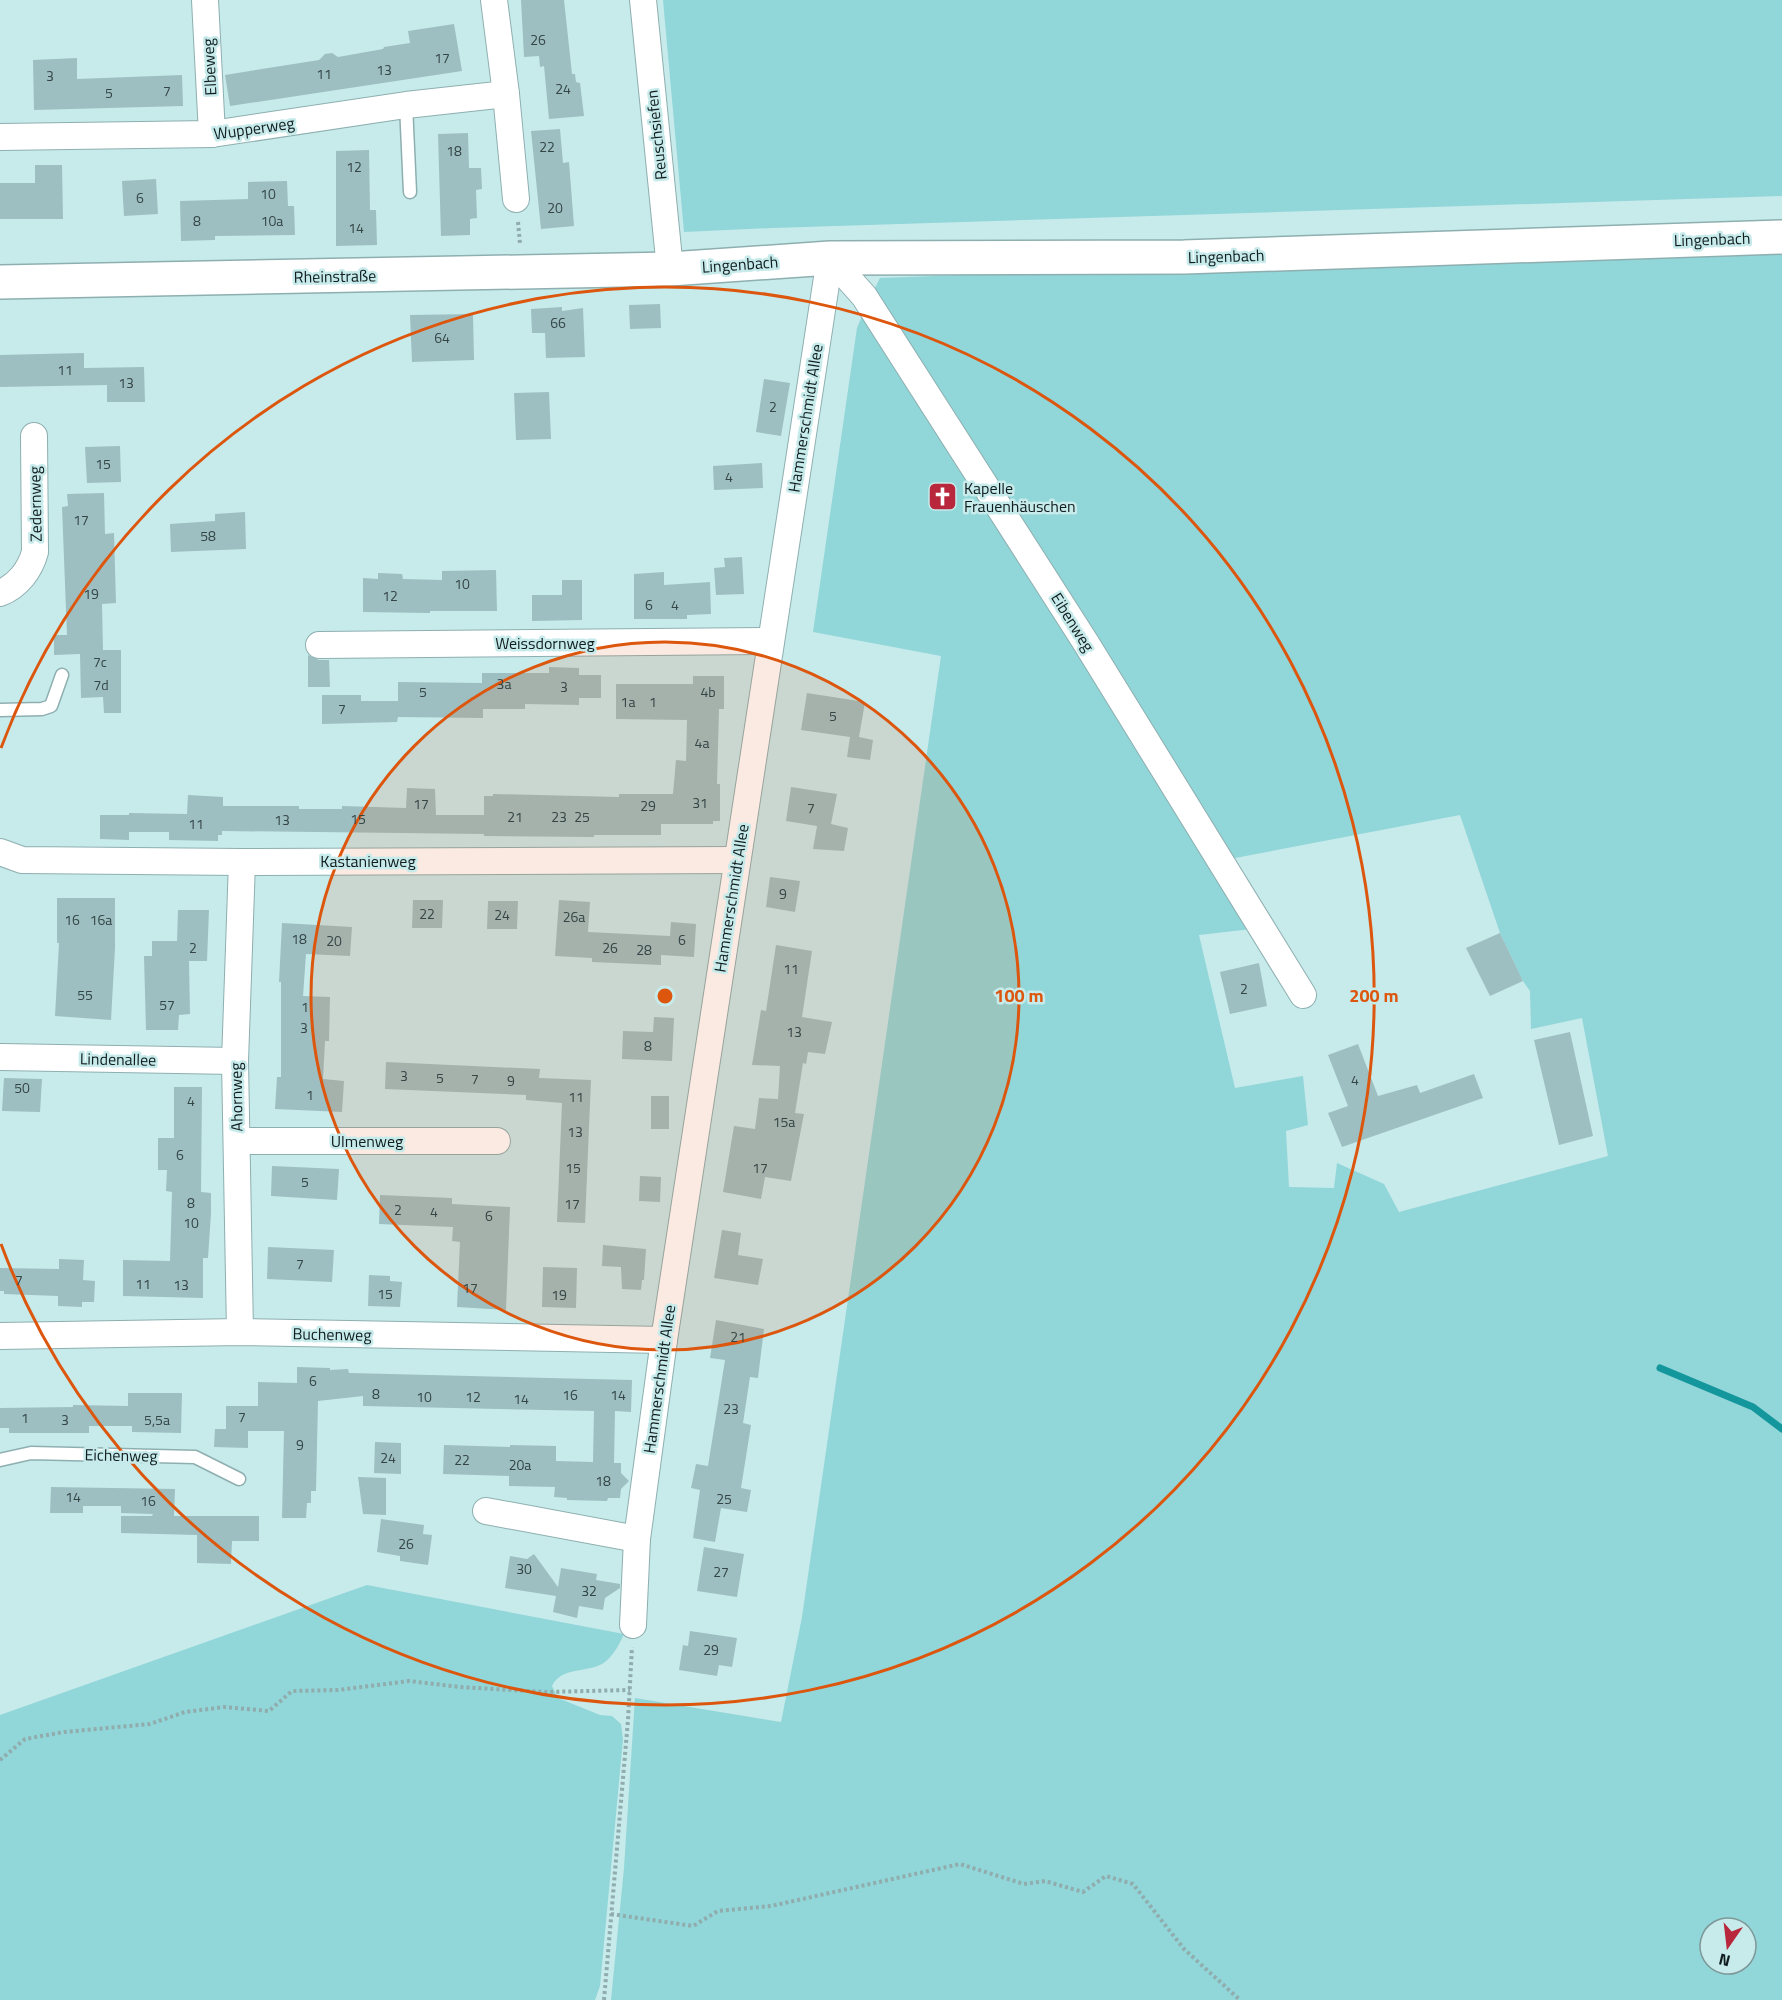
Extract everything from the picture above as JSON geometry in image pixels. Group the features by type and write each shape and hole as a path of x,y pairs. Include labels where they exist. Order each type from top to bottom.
{"street":[{"name":"Elbeweg","path":"205,0 212,134"},
{"path":"494,0 516,199"},
{"name":"Reuschsiefen","path":"643,0 670,269"},
{"name":"Wupperweg","path":"0,137 212,134 406,105 506,94"},
{"name":"Lingenbach","path":"670,269 830,258 1184,257 1782,237"},
{"name":"Hammerschmidt Allee","path":"633,1625 638,1539 664,1340 830,258"},
{"name":"Eibenweg","path":"830,258 871,306 1086,643 1303,995"},
{"name":"Rheinstraße","path":"0,282 670,269"},
{"name":"Zedernweg","path":"0,593 10,589 21,578 32,564 35,552 34,436"},
{"name":"Weissdornweg","path":"319,645 771,641"},
{"name":"Kastanienweg","path":"0,852 22,860 242,862 737,860"},
{"name":"Ahornweg","path":"240,1332 235,1060 242,862"},
{"name":"Lindenallee","path":"0,1057 235,1060"},
{"name":"Ulmenweg","path":"237,1141 496,1142"},
{"name":"Buchenweg","path":"0,1336 240,1332 664,1340"},
{"path":"486,1511 638,1539"}],"lane":[{"path":"406,105 410,192"},
{"path":"0,710 42,709 51,706 62,675"},
{"name":"Eichenweg","path":"0,1460 31,1453 195,1457 239,1479"}],"path":[{"path":"516,199 522,272"},
{"path":"604,2000 630,1690 633,1625"},
{"path":"0,1760 25,1738 150,1724 185,1712 224,1707 269,1711 292,1691 338,1690 409,1681 459,1687 545,1692 630,1690"},
{"path":"611,1914 693,1926 718,1911 781,1905 960,1864 1024,1884 1045,1881 1083,1892 1106,1876 1133,1884 1184,1949 1235,1999"}],"shaded area":[{"path":"663,0 1782,0 1782,196 684,232"},
{"path":"1782,246 1782,2000 611,2000 624,1868 635,1698 781,1722 802,1617 941,656 813,632 857,328 864,311 1260,928 1199,935 1235,1088 1303,1076 1308,1125 1286,1131 1289,1187 1334,1188 1337,1163 1384,1184 1399,1212 1608,1156 1582,1018 1531,1029 1530,991 1500,933 1460,815 1230,859 871,296 880,278"},
{"path":"367,1585 624,1634 618,1646 602,1664 567,1673 556,1680 552,1686 558,1698 600,1715 612,1716 621,1724 623,1739 600,1986 595,2000 0,2000 0,1715"}],"building":[{"path":"521,0 564,0 572,74 575,74 576,82 580,83 584,116 549,119 544,66 540,67 539,56 524,57"},
{"path":"454,24 462,71 230,106 225,75 319,60 325,54 332,53 338,57 410,43 408,31"},
{"path":"77,58 77,79 182,75 183,106 34,110 33,60"},
{"path":"560,129 563,163 569,162 574,226 541,229 531,131"},
{"path":"468,133 469,168 481,168 482,189 476,190 477,218 470,219 470,235 441,236 438,134"},
{"path":"369,150 370,210 376,210 377,245 336,246 336,151"},
{"path":"35,165 62,165 63,219 0,219 0,183 35,183"},
{"path":"156,179 158,214 124,216 122,181"},
{"path":"287,181 288,206 294,206 295,235 215,236 215,240 181,241 180,201 248,199 248,182"},
{"path":"660,304 661,328 630,329 629,305"},
{"path":"562,307 562,311 583,308 585,357 546,358 545,333 532,333 531,309"},
{"path":"473,314 474,360 412,362 410,315"},
{"path":"84,353 84,368 144,367 145,402 107,402 107,385 0,387 0,355"},
{"path":"764,379 790,383 781,436 756,432"},
{"path":"549,392 551,439 516,440 514,393"},
{"path":"120,446 121,482 87,483 85,447"},
{"path":"762,463 763,488 714,490 713,466"},
{"path":"104,493 105,534 114,533 116,603 102,604 103,650 121,650 121,713 104,713 103,697 81,698 80,654 54,655 54,635 67,635 62,507 68,506 67,494"},
{"path":"245,512 246,549 171,552 170,524 215,521 215,514"},
{"path":"742,557 744,594 716,595 714,568 725,567 724,558"},
{"path":"496,570 497,611 363,612 363,578 378,579 378,573 402,574 403,579 442,580 442,571"},
{"path":"664,572 664,585 710,582 711,614 687,615 687,619 634,619 634,574"},
{"path":"562,580 582,580 582,620 532,621 532,595 562,595"},
{"path":"308,655 319,660 329,660 330,687 308,687"},
{"path":"549,667 579,668 579,675 601,675 601,698 579,698 579,705 525,704 525,709 483,709 483,718 398,717 397,722 322,724 322,695 361,695 361,701 398,701 398,682 482,683 482,673 549,673"},
{"path":"693,676 724,676 724,709 719,709 717,784 720,784 720,821 713,821 713,824 661,824 661,835 594,835 594,837 222,831 222,835 218,835 218,841 169,840 169,832 129,832 129,813 187,814 188,795 223,797 223,806 299,806 299,809 342,809 342,806 406,808 407,788 435,789 436,815 484,815 484,796 493,796 493,794 619,797 619,794 673,794 676,760 686,761 687,720 616,719 616,684 693,684"},
{"path":"807,693 865,702 859,737 873,740 870,760 847,757 850,737 801,730"},
{"path":"791,787 837,794 831,824 848,828 844,851 813,849 817,826 786,821"},
{"path":"100,815 129,815 129,840 100,839"},
{"path":"770,877 800,881 795,912 766,907"},
{"path":"57,898 115,898 111,1020 55,1016 59,943 57,943"},
{"path":"413,900 443,900 442,928 412,928"},
{"path":"559,900 590,902 588,932 670,936 671,922 696,924 694,957 661,955 661,965 592,962 592,958 555,956"},
{"path":"488,901 518,901 517,929 487,929"},
{"path":"178,910 209,910 207,961 189,961 190,1014 179,1015 178,1030 146,1030 144,956 152,956 152,941 177,941"},
{"path":"282,923 352,927 350,956 306,954 303,996 330,997 329,1041 325,1041 323,1079 344,1081 342,1112 275,1109 277,1077 281,1077 281,982 279,982"},
{"path":"1500,933 1523,981 1490,996 1466,948"},
{"path":"776,945 812,951 802,1017 832,1022 825,1054 808,1052 806,1064 803,1063 795,1113 804,1114 791,1181 765,1177 761,1199 723,1192 734,1126 755,1129 759,1098 778,1099 780,1066 752,1065 761,1010 766,1011"},
{"path":"1259,963 1267,1006 1230,1014 1220,972"},
{"path":"654,1017 674,1018 672,1061 622,1059 623,1031 653,1032"},
{"path":"1570,1032 1593,1136 1559,1145 1534,1040"},
{"path":"1358,1044 1378,1096 1417,1085 1420,1093 1474,1074 1483,1098 1342,1147 1328,1113 1348,1106 1328,1055"},
{"path":"386,1062 540,1069 539,1078 591,1080 585,1223 557,1222 562,1103 526,1100 526,1095 385,1089"},
{"path":"4,1078 42,1079 40,1112 2,1111"},
{"path":"174,1087 202,1087 201,1192 211,1193 208,1258 203,1258 203,1298 123,1296 123,1260 170,1261 172,1192 166,1191 167,1170 158,1170 158,1138 174,1138"},
{"path":"651,1096 669,1096 669,1129 651,1129"},
{"path":"272,1166 339,1169 337,1200 271,1196"},
{"path":"640,1176 661,1177 660,1202 639,1201"},
{"path":"380,1195 452,1198 452,1204 510,1207 506,1310 457,1307 460,1242 452,1241 453,1227 379,1224"},
{"path":"722,1230 741,1233 738,1255 763,1259 758,1285 714,1278"},
{"path":"603,1245 646,1249 641,1290 622,1289 621,1267 602,1266"},
{"path":"268,1247 334,1250 332,1282 267,1279"},
{"path":"59,1259 84,1260 83,1280 95,1281 94,1302 82,1302 82,1307 58,1306 58,1296 4,1294 4,1291 0,1291 0,1268 59,1269"},
{"path":"543,1267 577,1268 576,1308 542,1307"},
{"path":"369,1275 390,1276 390,1281 402,1282 400,1307 368,1306"},
{"path":"716,1320 764,1329 758,1378 750,1377 743,1423 751,1425 741,1488 751,1490 747,1512 721,1508 715,1542 693,1538 700,1490 691,1488 696,1464 708,1466 725,1360 710,1358"},
{"path":"297,1367 348,1369 349,1373 632,1380 631,1412 615,1411 614,1463 621,1463 621,1473 629,1481 621,1489 620,1498 608,1498 607,1501 567,1500 567,1498 554,1497 555,1487 509,1486 509,1476 443,1474 444,1445 556,1446 556,1461 593,1462 594,1411 363,1406 363,1396 318,1401 316,1491 311,1491 311,1503 307,1503 306,1518 282,1518 284,1431 248,1431 248,1448 214,1447 215,1429 226,1429 226,1406 258,1406 258,1382 297,1383"},
{"path":"128,1393 182,1393 181,1433 132,1432 132,1426 89,1426 89,1433 9,1433 9,1428 0,1428 0,1408 73,1407 73,1405 128,1406"},
{"path":"375,1442 401,1443 401,1474 374,1473"},
{"path":"358,1477 386,1478 386,1515 363,1514"},
{"path":"51,1487 175,1489 174,1516 259,1516 259,1541 232,1541 231,1564 197,1563 197,1535 121,1533 121,1516 152,1516 153,1514 121,1513 121,1506 83,1506 83,1513 50,1513"},
{"path":"381,1519 424,1525 423,1534 432,1535 428,1565 400,1561 400,1556 377,1552"},
{"path":"704,1547 744,1554 737,1597 697,1591"},
{"path":"534,1554 558,1587 561,1568 597,1574 596,1580 620,1584 620,1588 605,1598 603,1610 579,1606 577,1618 553,1612 556,1596 505,1588 510,1556 527,1559"},
{"path":"690,1631 737,1638 732,1667 719,1665 717,1676 679,1670 683,1645 688,1646"}],"waterway":[{"path":"1660,1368 1753,1407 1782,1429"}],"place":[{"name":"Kapelle Frauenhäuschen","path":"943,497"}]}
